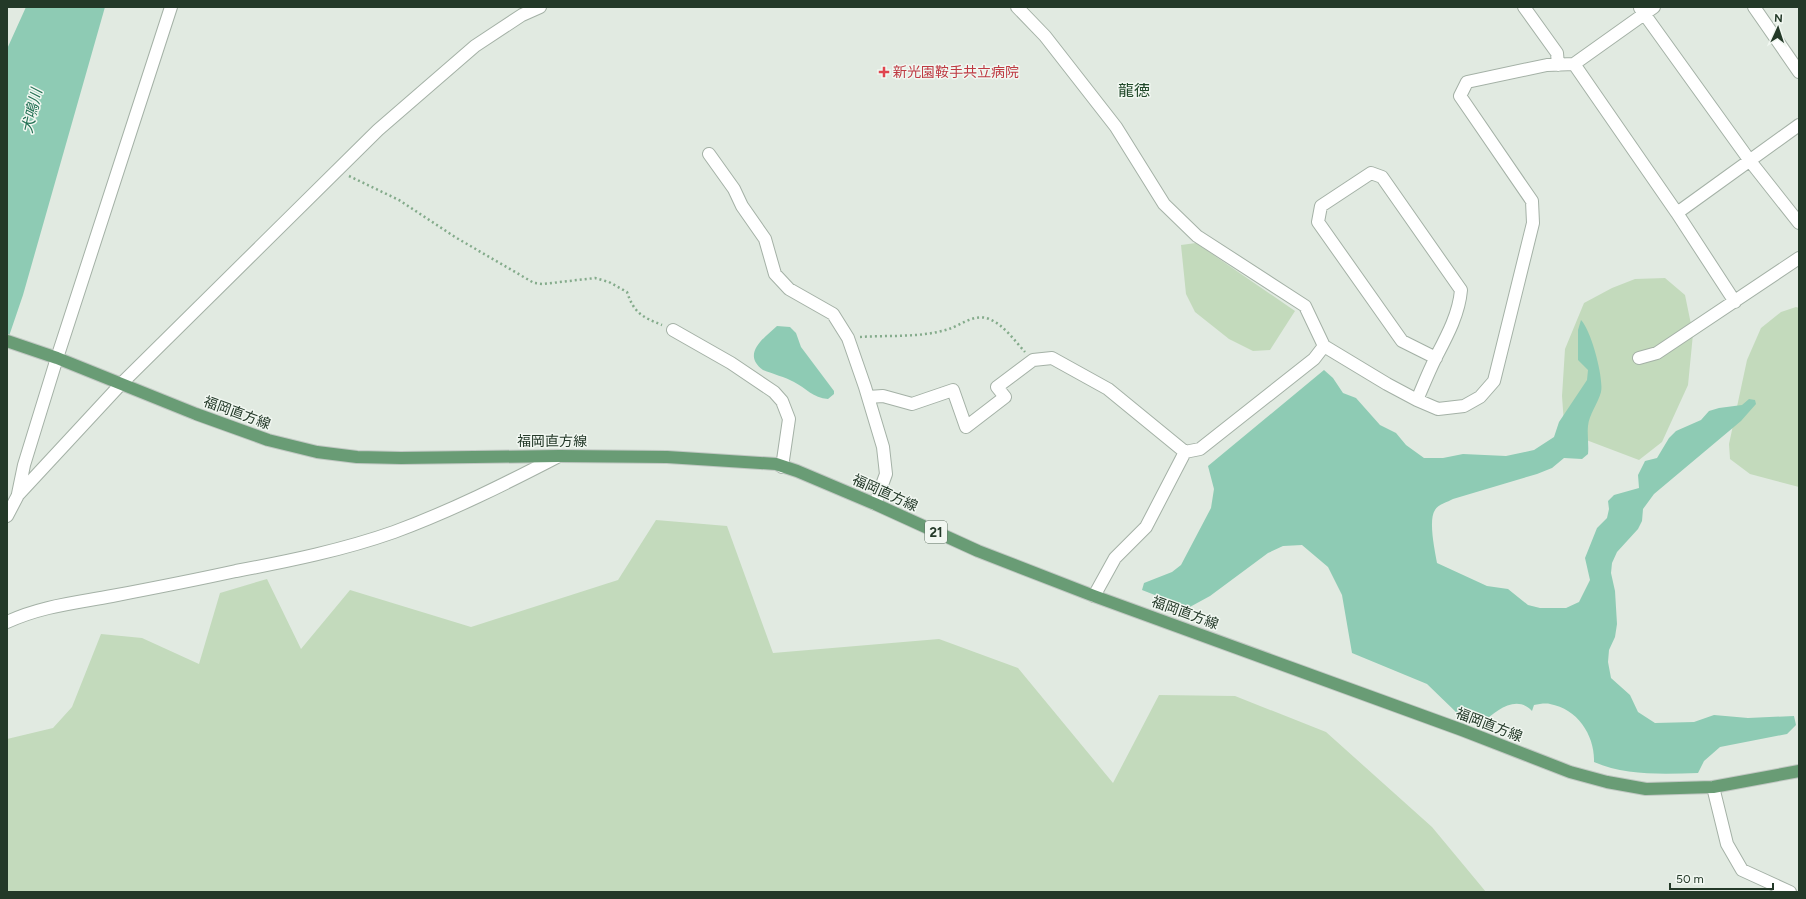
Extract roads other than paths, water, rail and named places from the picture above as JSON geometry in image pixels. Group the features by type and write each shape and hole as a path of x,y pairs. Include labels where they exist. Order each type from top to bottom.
{"main road":[{"name":"福岡直方線","path":"7,341 268,440 317,452 358,457 401,458 559,456 682,458 733,460 776,464 797,471 875,504 978,551 1094,596 1462,730 1570,772 1607,782 1646,789 1713,787 1799,771"}],"street":[{"path":"18,495 24,465 52,357 171,7"},
{"path":"7,516 18,495 121,384 336,170 378,130 475,46 522,16 540,7"},
{"path":"1017,7 1045,36 1116,127 1164,204 1197,236 1305,306 1324,346 1387,384 1438,409 1464,406 1480,397 1494,381 1533,223 1532,202 1460,96 1466,82 1548,65 1574,64 1646,9 1750,161 1799,223"},
{"path":"1524,7 1557,53 1558,65"},
{"path":"1754,7 1799,72"},
{"path":"1574,64 1677,213 1735,302"},
{"path":"1677,213 1799,125"},
{"path":"709,154 734,189 742,206 765,239 775,274 789,289 833,314 848,338 868,397 882,447 886,474 875,504"},
{"path":"1417,400 1436,358 1450,333 1460,300 1461,290 1382,177 1371,173 1321,206 1318,222 1402,341 1436,358"},
{"path":"1639,358 1657,353 1799,258"},
{"path":"673,330 731,363 774,392 782,401 789,419 782,466"},
{"path":"1185,452 1200,449 1314,359 1324,346"},
{"path":"868,397 884,396 912,404 953,390 966,427 1005,397 997,387 1033,360 1052,358 1108,389 1185,452"},
{"path":"1094,596 1116,558 1146,526 1185,452"},
{"path":"7,622 29,612 51,606 110,597 238,571 340,548 394,532 486,494 559,456"},
{"path":"1713,787 1727,844 1742,870 1790,892"}],"water":[{"name":"犬鳴川","path":"26,7 105,7 23,295 7,342 7,49"},
{"path":"1581,320 1585,325 1593,343 1601,376 1600,396 1589,422 1588,454 1582,459 1564,458 1552,468 1537,474 1453,499 1438,506 1433,515 1432,521 1437,563 1487,586 1508,589 1528,605 1540,608 1566,608 1579,602 1590,580 1585,558 1597,528 1607,518 1609,509 1608,501 1614,495 1639,488 1638,475 1645,461 1657,458 1669,438 1676,431 1701,420 1709,411 1742,405 1749,399 1755,400 1756,404 1741,421 1654,494 1643,509 1642,521 1638,529 1617,552 1612,563 1611,573 1615,591 1617,624 1615,637 1609,650 1608,662 1611,678 1630,695 1638,712 1655,723 1694,722 1714,715 1748,718 1794,716 1796,725 1787,734 1720,747 1704,761 1698,773 1645,773 1619,770 1594,762 1594,752 1588,734 1583,725 1569,712 1560,707 1548,704 1538,704 1534,705 1532,711 1526,706 1513,704 1500,709 1482,723 1458,714 1427,684 1352,653 1342,595 1328,567 1302,545 1283,546 1268,553 1210,596 1188,608 1142,590 1144,583 1172,572 1181,565 1211,508 1214,489 1208,466 1324,370 1333,378 1343,393 1356,398 1380,425 1396,433 1406,445 1424,458 1443,458 1463,454 1506,456 1534,450 1554,437 1559,422 1587,380 1588,370 1578,360 1578,330"},
{"path":"777,326 790,327 796,333 801,347 834,391 834,394 828,399 818,397 790,380 763,370 757,364 754,358 754,352 757,346"}],"place":[{"name":"新光園鞍手共立病院","path":"884,72"}],"district":[{"name":"龍徳","path":"1134,90"}]}
